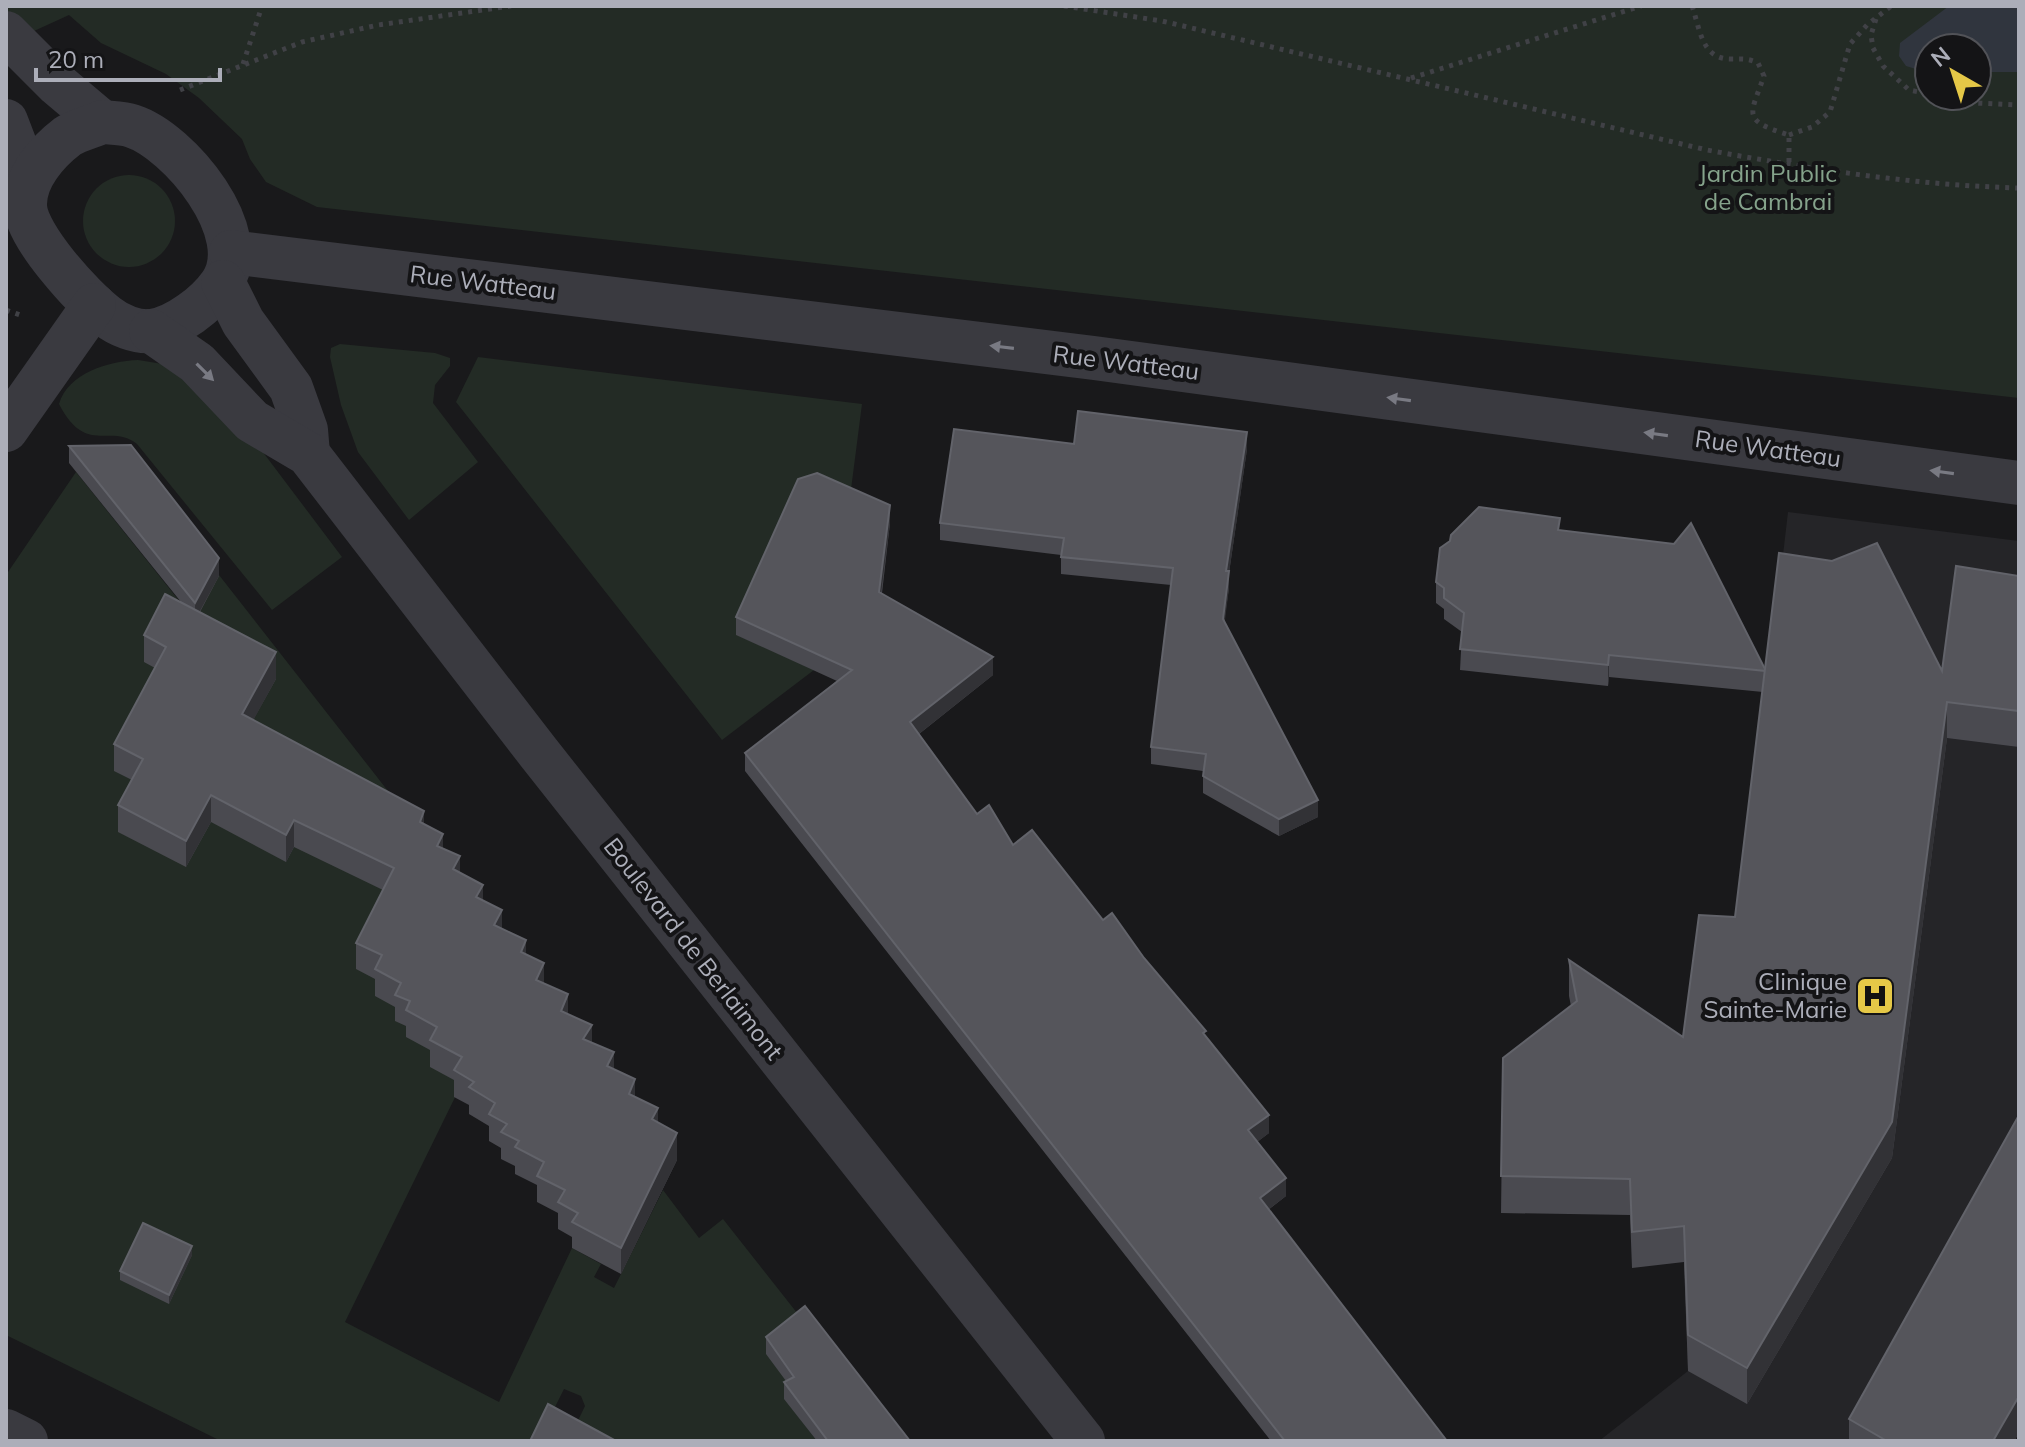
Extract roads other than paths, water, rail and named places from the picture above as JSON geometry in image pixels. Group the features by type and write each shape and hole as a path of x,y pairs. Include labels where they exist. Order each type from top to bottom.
{"street":[{"path":"6,33 57,84 102,122"},
{"path":"6,121 20,198 34,231 51,258 109,318 128,327 151,331 171,324 199,307 227,267 228,233 204,187 180,159 155,138 131,125 102,122 71,135 46,156 20,198"},
{"name":"Boulevard de Berlaimont","path":"227,267 243,322 291,388 306,430 308,454"},
{"name":"Rue Watteau","path":"227,267 1094,358 2019,483"},
{"path":"6,430 94,305"},
{"name":"Boulevard de Berlaimont","path":"151,331 197,363 252,421 308,454 538,752 1083,1441"},
{"path":"6,1431 26,1441"}],"place":[{"name":"Clinique Sainte-Marie","path":"1875,996"}],"park label":[{"name":"Jardin Public de Cambrai","path":"1768,188"}]}
